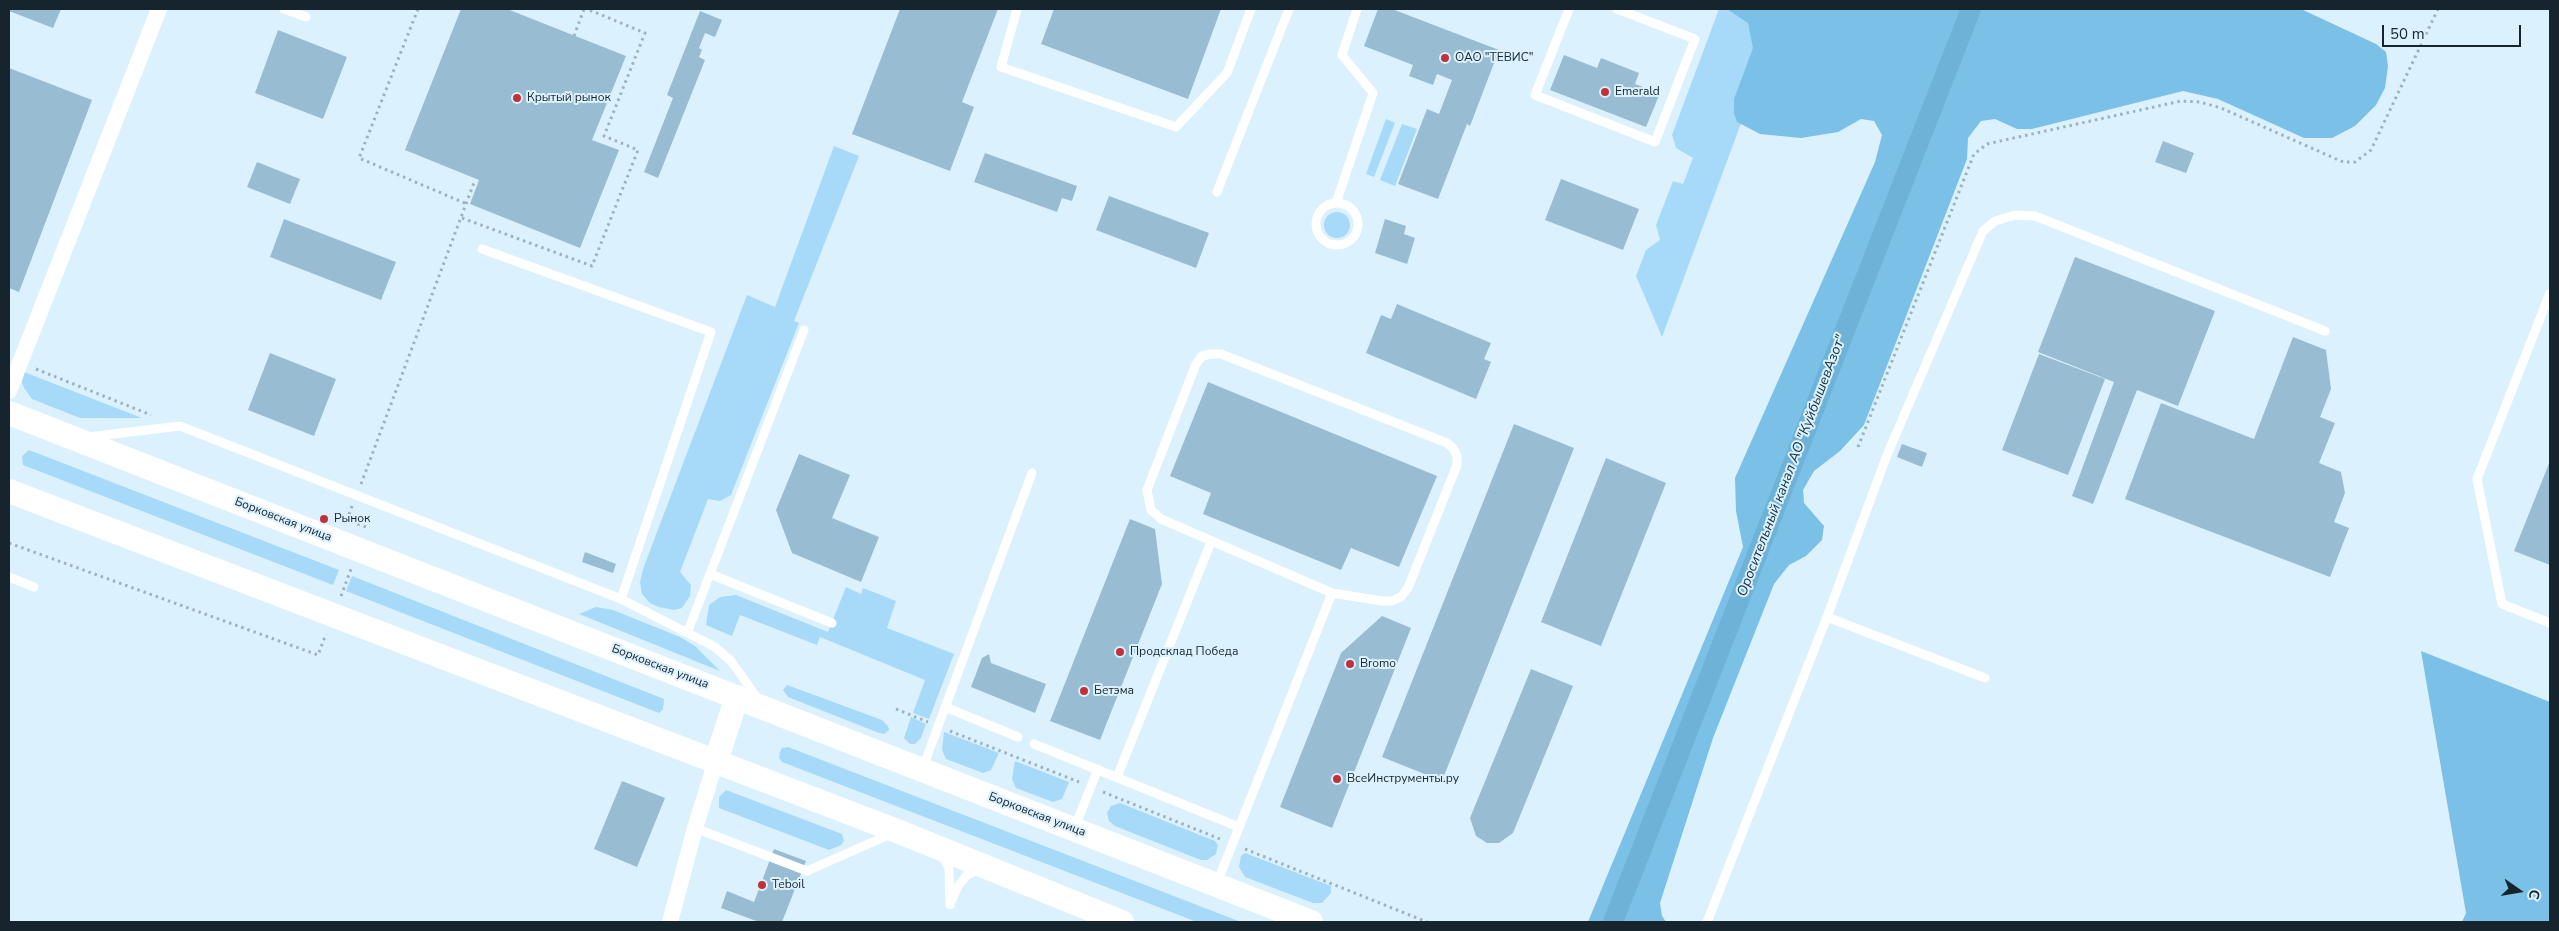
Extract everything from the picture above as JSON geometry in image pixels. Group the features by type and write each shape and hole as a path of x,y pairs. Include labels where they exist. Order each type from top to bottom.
{"main road":[{"name":"Борковская улица","path":"9,413 1311,922"},
{"path":"9,491 897,831 1122,922"},
{"path":"716,761 737,697"}],"street":[{"path":"9,391 159,9"},
{"path":"670,922 695,828 716,761"}],"lane":[{"path":"284,9 306,17"},
{"path":"1017,9 1001,67 1176,127 1227,73 1251,9"},
{"path":"1217,192 1289,9"},
{"path":"1336,203 1373,93 1342,56 1357,9"},
{"path":"1569,9 1535,95 1654,142 1695,39 1617,9"},
{"path":"1336,203 1348,205 1354,211 1358,224 1355,236 1350,241 1336,245 1325,242 1320,237 1315,225 1320,212 1328,204 1336,203"},
{"path":"1707,922 1826,617 1890,446 1982,231 1995,221 2015,215 2035,216 2325,331"},
{"path":"482,249 711,332 621,599"},
{"path":"2550,293 2477,479 2502,604 2550,623"},
{"path":"688,631 804,330"},
{"path":"1221,354 1447,442 1457,456 1456,465 1408,588 1401,597 1392,601 1332,593 1211,542 1161,519 1152,510 1147,490 1196,364 1202,356 1221,354"},
{"path":"74,438 180,426 621,599 688,631 715,647 731,661 764,708"},
{"path":"922,770 1032,473"},
{"path":"1117,777 1211,542"},
{"path":"710,574 832,622"},
{"path":"9,577 34,587"},
{"path":"1217,884 1332,593"},
{"path":"1826,617 1985,678"},
{"path":"945,707 1018,737"},
{"path":"1034,744 1239,827"},
{"path":"1074,829 1098,769"},
{"path":"695,828 807,871 897,831"},
{"path":"932,845 945,856 949,869 950,905 958,886 967,875 977,869 992,868"}],"path":[{"path":"418,9 359,158 467,204"},
{"path":"462,218 592,266 638,150 604,136 645,33 585,9 574,36"},
{"path":"1858,447 1974,154 1987,144 2181,100 2200,102 2221,108 2344,162 2356,162 2371,150 2438,9"},
{"path":"361,483 475,180"},
{"path":"9,543 318,655 366,527"},
{"path":"896,709 1427,922"}],"shaded area":[{"path":"1719,9 1732,9 1777,26 1662,337 1636,276 1646,250 1660,240 1656,225 1673,181 1683,184 1693,158 1676,148 1672,135"},
{"path":"1727,9 2301,9 2376,44 2386,52 2388,66 2385,88 2376,105 2355,126 2332,138 2304,138 2218,99 2183,91 2032,129 2017,129 1995,119 1981,121 1968,138 1967,159 1864,425 1840,451 1814,471 1803,490 1804,503 1824,526 1822,540 1806,556 1789,565 1774,584 1713,738 1660,903 1662,916 1666,922 1588,922 1743,547 1736,511 1735,478 1875,162 1882,135 1874,121 1861,119 1838,132 1801,138 1760,134 1737,122 1734,113 1734,99 1753,48 1748,23"},
{"path":"1386,119 1395,123 1374,177 1366,174"},
{"path":"1402,124 1417,129 1395,186 1380,180"},
{"path":"834,146 859,156 794,321 799,323 731,495 720,501 708,499 680,572 691,585 690,596 682,608 674,610 659,607 650,603 642,594 640,582 643,569 747,295 775,307"},
{"path":"1337,212 1346,216 1350,225 1346,234 1337,238 1328,234 1324,225 1328,216"},
{"path":"24,372 142,418 80,418 32,399 22,382"},
{"path":"29,450 339,570 333,585 23,465 22,456"},
{"path":"352,576 664,699 663,709 659,713 346,591"},
{"path":"846,587 861,594 863,588 896,601 887,628 954,654 929,719 913,713 925,680 820,637 817,645 740,615 732,636 706,625 709,605 720,597 736,595 828,632"},
{"path":"596,607 613,610 680,637 695,646 720,671 579,614"},
{"path":"2421,651 2550,702 2550,922 2462,922 2466,913"},
{"path":"787,685 882,720 889,730 884,734 879,733 788,697 783,690"},
{"path":"911,717 926,724 921,738 915,744 910,744 904,738"},
{"path":"944,732 999,753 991,770 983,773 946,759 942,750"},
{"path":"788,747 1241,922 1197,922 782,762 779,758 780,752 782,748"},
{"path":"1015,761 1069,782 1062,799 1053,802 1016,788 1012,779"},
{"path":"726,790 842,834 844,841 841,845 829,850 719,808 719,797"},
{"path":"1120,803 1215,841 1218,845 1216,854 1207,860 1201,860 1115,826 1109,821 1107,813 1111,806"},
{"path":"1245,853 1331,886 1331,893 1322,903 1313,903 1245,877 1239,867 1241,856"}],"building":[{"path":"9,9 61,9 53,28 9,11"},
{"name":"Крытый рынок","path":"461,9 507,9 626,56 592,140 619,150 580,248 470,204 479,180 405,150"},
{"path":"900,9 998,9 962,102 974,107 950,171 852,134"},
{"path":"1054,9 1221,9 1188,99 1041,44"},
{"path":"1378,9 1392,9 1499,50 1470,126 1467,124 1438,199 1398,184 1427,109 1439,114 1452,80 1437,74 1433,85 1409,76 1413,65 1364,46"},
{"path":"700,11 722,20 715,37 705,33 699,48 702,50 699,57 705,60 658,178 644,172 673,98 667,95"},
{"path":"278,30 347,57 323,119 255,93"},
{"name":"Emerald","path":"1564,55 1597,68 1601,58 1639,73 1635,84 1660,93 1646,127 1550,90"},
{"path":"9,68 92,100 19,292 9,288"},
{"path":"2163,141 2194,153 2186,173 2155,162"},
{"path":"985,153 1077,186 1072,201 1062,198 1057,212 974,182"},
{"path":"257,162 300,179 290,204 247,187"},
{"path":"1561,179 1639,209 1623,250 1545,220"},
{"path":"1109,196 1209,233 1196,268 1096,230"},
{"path":"284,219 396,262 381,300 270,257"},
{"path":"1385,219 1406,226 1404,234 1415,238 1407,264 1375,253"},
{"path":"2075,257 2215,311 2178,406 2137,390 2093,504 2072,496 2114,382 2038,352"},
{"path":"1397,304 1491,343 1484,359 1491,362 1476,399 1366,353 1381,315 1391,319"},
{"path":"2293,337 2326,350 2331,389 2320,417 2335,423 2319,463 2341,472 2345,493 2334,522 2349,528 2330,577 2125,499 2161,403 2254,439"},
{"path":"270,353 336,379 314,436 248,410"},
{"path":"2039,354 2105,379 2068,475 2002,450"},
{"path":"1208,382 1437,476 1399,567 1351,548 1341,570 1203,514 1211,493 1170,476"},
{"path":"1514,424 1574,448 1442,781 1382,757"},
{"path":"1902,444 1927,453 1922,467 1897,457"},
{"path":"799,454 850,475 832,518 879,537 861,582 792,553 776,510"},
{"path":"1606,458 1666,483 1601,646 1541,622"},
{"path":"2550,461 2550,565 2514,551"},
{"path":"1130,519 1155,529 1162,584 1100,740 1050,721"},
{"path":"585,552 616,564 613,573 582,562"},
{"path":"1382,616 1411,628 1332,828 1280,807 1341,653"},
{"path":"989,654 991,663 1046,684 1035,713 971,687 982,658"},
{"path":"1531,669 1573,686 1513,833 1499,843 1487,843 1476,836 1470,818"},
{"path":"622,781 665,798 637,867 594,849"},
{"path":"774,849 806,861 782,922 759,922 721,908 727,891 754,902"}],"waterway":[{"name":"Оросительный канал АО \"КуйбышевАзот\"","path":"1613,922 1971,9"}],"place":[{"name":"ОАО \"ТЕВИС\"","path":"1445,58"},
{"name":"Emerald","path":"1605,92"},
{"name":"Крытый рынок","path":"517,98"},
{"name":"Рынок","path":"324,519"},
{"name":"Продсклад Победа","path":"1120,652"},
{"name":"Bromo","path":"1350,664"},
{"name":"Бетэма","path":"1084,691"},
{"name":"ВсеИнструменты.ру","path":"1337,779"},
{"name":"Teboil","path":"762,885"}]}
